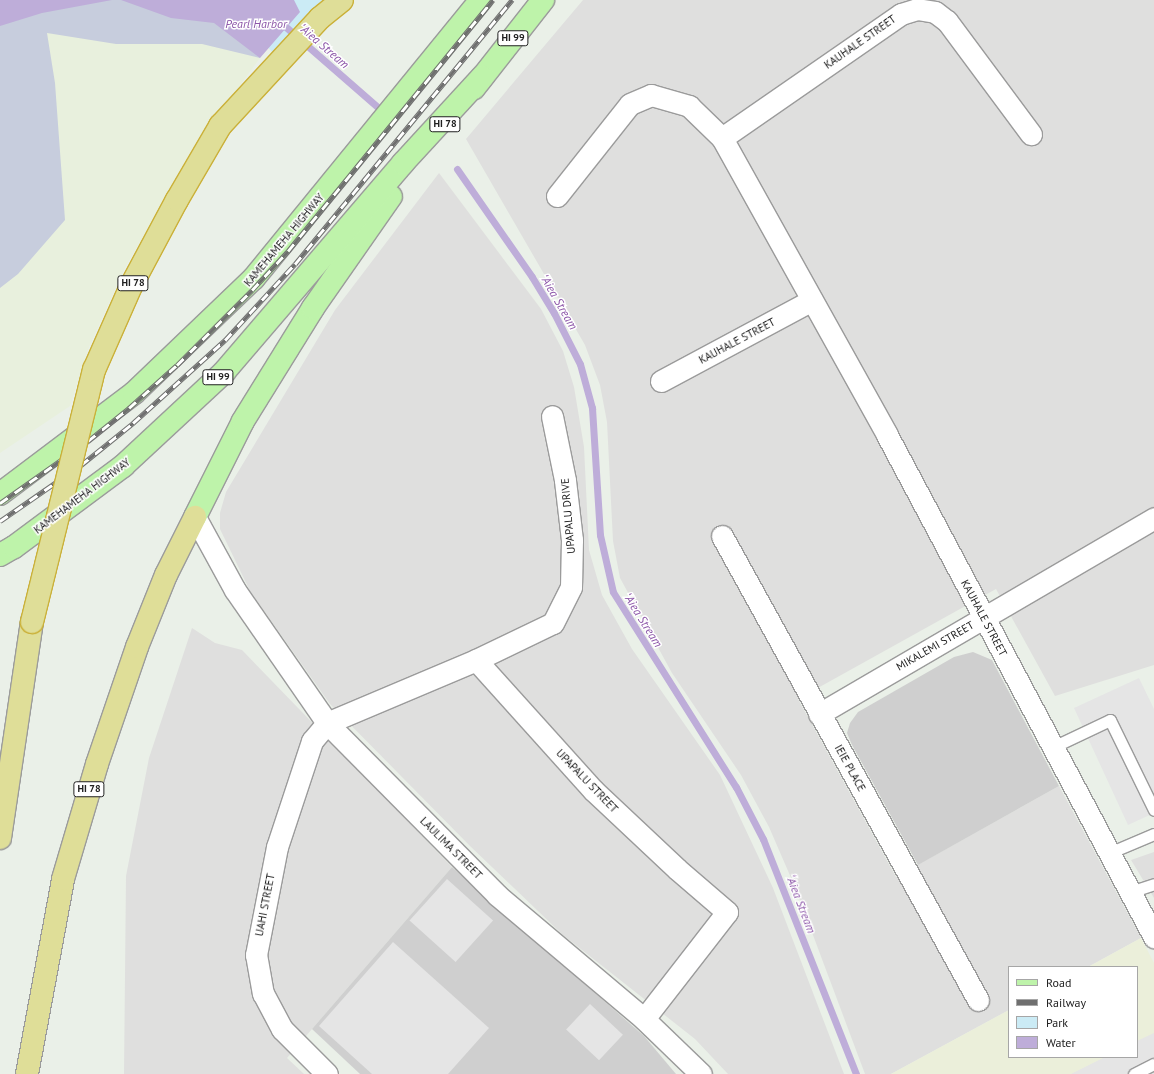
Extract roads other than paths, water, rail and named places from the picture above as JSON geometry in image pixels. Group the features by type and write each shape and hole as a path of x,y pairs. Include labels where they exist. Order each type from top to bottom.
{"highway":[{"name":"HI 78","path":"0,838 32,622 94,370 131,286 177,200 220,126 320,18 342,0"},
{"name":"HI 78","path":"27,1074 63,879 97,764 137,647 166,575 195,517"}],"main road":[{"name":"KAMEHAMEHA HIGHWAY","path":"0,494 134,393 254,278 480,0"},
{"name":"KAMEHAMEHA HIGHWAY","path":"0,555 14,548 123,466 224,372 405,167 482,77 543,0"},
{"name":"KAMEHAMEHA HIGHWAY","path":"195,517 243,421 312,308 405,167"}],"street":[{"name":"KAUHALE STREET","path":"722,138 901,14 917,9 935,12 947,21 1031,134"},
{"name":"KAUHALE STREET","path":"557,196 630,104 651,95 689,106 722,138 812,300 984,617 1154,937"},
{"name":"KAUHALE STREET","path":"661,381 812,300"},
{"name":"UPAPALU DRIVE","path":"476,660 553,623 571,587 570,525 565,480 552,416"},
{"name":"LAULIMA STREET","path":"195,517 229,596 327,723 497,895 644,1019 701,1074"},
{"name":"MIKALEMI STREET","path":"820,714 1154,518"},
{"name":"IEIE PLACE","path":"722,536 978,1000"},
{"path":"327,723 476,660"},
{"name":"UPAPALU STREET","path":"476,660 593,790 677,869 727,912 644,1019"},
{"name":"UAHI STREET","path":"327,723 312,741 277,847 256,955 263,994 282,1029 327,1074"}],"lane":[{"path":"1053,747 1110,720 1154,810"},
{"path":"1109,853 1154,834"},
{"path":"1130,892 1154,884"},
{"path":"1134,1074 1154,1064"}],"water":[{"path":"0,0 112,0 42,13 0,26"},
{"name":"Pearl Harbor","path":"121,0 294,0 300,12 260,58 214,23 171,18"}],"waterway":[{"name":"ʻAiea Stream","path":"279,21 380,109"},
{"name":"ʻAiea Stream","path":"457,169 532,277 554,313 580,364 592,408 600,535 613,592 736,787 763,839 856,1074"}],"railway":[{"path":"0,503 88,441 129,408 177,365 252,290 288,251 493,0"},
{"path":"0,521 81,465 133,423 225,340 295,264 512,0"}]}
